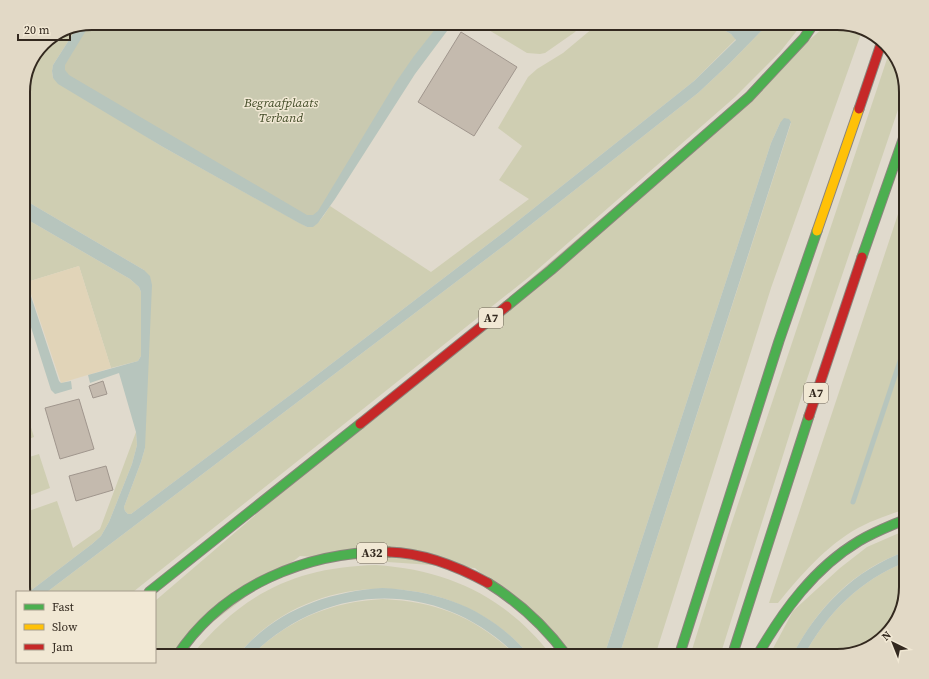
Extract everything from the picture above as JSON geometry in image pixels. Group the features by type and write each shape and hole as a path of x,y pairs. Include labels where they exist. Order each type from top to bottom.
{"highway":[{"name":"A7","path":"150,591 551,270 749,97 804,38 809,30"},
{"path":"681,649 779,341 880,47"},
{"name":"A7","path":"734,649 828,357 899,151"},
{"path":"761,649 771,629 796,596 819,570 864,537 899,522"},
{"name":"A32","path":"183,649 203,624 228,601 281,572 318,560 347,554 382,552 412,554 443,562 493,586 528,611 544,627 561,649"}],"green space":[{"name":"Begraafplaats Terband","path":"441,30 327,204 309,222 56,74 81,31"},
{"path":"489,30 577,30 545,53 527,53"},
{"path":"591,30 724,30 736,39 694,81 504,232 305,384 131,514 128,514 124,507 145,448 144,270 30,203 30,88 35,68 40,58 48,48 58,40 73,33 53,65 53,78 163,147 307,227 315,225 330,206 431,272 529,199 499,180 522,146 498,128 528,77 537,69 563,53"},
{"path":"762,30 797,30 780,52 735,97 529,277 134,591 48,591 510,241 698,93"},
{"path":"821,30 849,31 861,35 771,288 657,649 621,649 791,123 780,123 771,143 606,649 568,649 475,568 300,556 177,649 156,649 156,600"},
{"path":"888,57 897,76 899,107 806,382 722,649 692,649 731,525"},
{"path":"899,211 899,511 870,522 847,535 825,552 795,582 778,603 769,603"},
{"path":"30,221 130,279 139,287 141,292 141,356 138,361 111,368 79,266 30,281"},
{"path":"30,424 34,437 30,438"},
{"path":"136,432 137,445 132,464 109,522 101,536 30,591 30,511 57,501 73,548 100,529"},
{"path":"39,454 50,488 30,495 30,457"},
{"path":"899,533 899,554 869,569 839,592 814,621 796,649 773,649 793,611 840,568 867,547"},
{"path":"376,565 403,568 452,580 474,590 495,603 534,635 546,649 523,649 499,627 463,606 424,593 384,589 343,593 304,605 268,626 244,649 197,649 210,634 230,616 251,600 272,588 295,578 320,571"},
{"path":"899,565 898,599 896,607 887,623 873,623 873,638 853,647 837,649 808,649 834,612 860,588 874,578"},
{"path":"383,599 422,604 439,608 471,622 486,631 509,649 259,649 295,622 328,609 364,601"}],"sand":[{"path":"79,266 111,368 61,383 30,291 30,281"}],"shaded area":[{"path":"86,30 65,65 65,70 69,75 307,215 313,215 318,211 396,82 434,30 448,30 415,74 335,199 318,223 313,227 307,227 299,223 163,147 58,84 53,78 52,71 53,65 73,33"},
{"path":"724,30 762,30 698,93 510,241 48,591 30,591 101,536 109,522 132,464 137,445 136,432 119,373 90,383 88,375 138,361 141,356 141,292 139,287 130,279 30,221 30,203 144,270 150,276 152,285 145,448 124,507 128,514 131,514 305,384 504,232 694,81 736,40 731,34"},
{"path":"784,118 789,119 791,122 621,649 606,649 771,143 780,123"},
{"path":"30,293 59,381 61,383 71,381 72,389 55,394 51,390 30,324"},
{"path":"899,554 899,565 874,578 846,600 823,626 808,649 796,649 813,622 839,593 853,580 887,559"},
{"path":"382,588 404,590 425,593 445,599 482,615 499,626 523,649 509,649 487,631 454,613 419,602 384,599 349,602 314,613 281,631 259,649 244,649 267,627 284,616 321,599 361,590"}],"building":[{"path":"461,32 517,67 474,136 418,102"},
{"path":"103,381 107,394 93,398 89,386"},
{"path":"79,399 94,449 60,459 45,408"},
{"path":"106,466 113,490 76,501 69,476"}],"waterway":[{"path":"853,502 899,364"}],"traffic: fast":[{"path":"507,306 551,270 749,97 804,38 809,30"},
{"path":"862,257 899,151"},
{"path":"681,649 779,341 817,231"},
{"path":"734,649 809,416"},
{"path":"150,591 360,424"},
{"path":"761,649 789,607 814,577 828,564 859,541 899,522"},
{"path":"182,649 196,631 218,610 243,592 270,577 298,566 328,558 358,553 389,552"},
{"path":"488,583 511,598 531,615 561,649"}],"traffic: slow":[{"path":"817,231 859,109"}],"traffic: jam":[{"path":"859,109 880,47"},
{"path":"809,416 862,257"},
{"path":"360,424 507,306"},
{"path":"389,552 428,558 452,566 488,583"}]}
